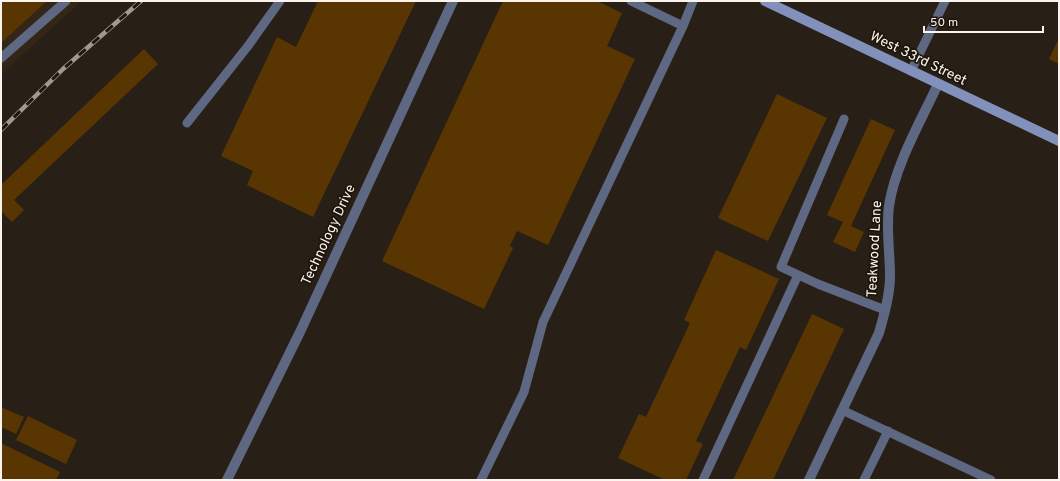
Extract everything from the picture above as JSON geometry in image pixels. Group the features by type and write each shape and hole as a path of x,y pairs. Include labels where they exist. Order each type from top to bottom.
{"main road":[{"name":"West 33rd Street","path":"765,1 1059,142"}],"street":[{"name":"Technology Drive","path":"227,480 300,332 453,1"},
{"name":"Teakwood Lane","path":"809,480 879,333 885,310 890,278 888,224 889,206 894,183 904,157 938,84"}],"lane":[{"path":"1,58 66,1"},
{"path":"188,123 248,46 280,1"},
{"path":"631,1 683,26"},
{"path":"481,480 524,392 543,322 683,26 693,1"},
{"path":"911,71 945,1"},
{"path":"844,119 781,267 885,310"},
{"path":"703,480 798,275"},
{"path":"842,410 991,480"},
{"path":"864,480 888,431"}],"shaded area":[{"path":"1,1 82,1 1,74"}],"building":[{"path":"1,1 47,1 1,43"},
{"path":"318,1 416,1 313,217 247,185 253,171 221,156 277,37 296,47"},
{"path":"503,1 597,1 622,13 607,46 635,59 548,245 517,231 510,246 513,248 484,309 382,261"},
{"path":"1059,38 1059,64 1049,59"},
{"path":"144,49 158,64 14,200 24,210 12,222 1,211 1,185"},
{"path":"777,94 827,118 768,241 718,218"},
{"path":"871,119 895,130 851,226 864,232 855,252 833,242 843,222 827,215"},
{"path":"716,250 779,279 746,350 740,347 696,441 703,444 686,480 665,480 618,458 639,414 646,417 690,323 684,320"},
{"path":"812,314 844,329 773,480 733,480"},
{"path":"1,407 24,417 16,434 1,427"},
{"path":"28,416 77,440 66,464 16,440"},
{"path":"1,443 60,472 56,480 1,480"}],"railway":[{"path":"1,130 63,69 141,1"}]}
